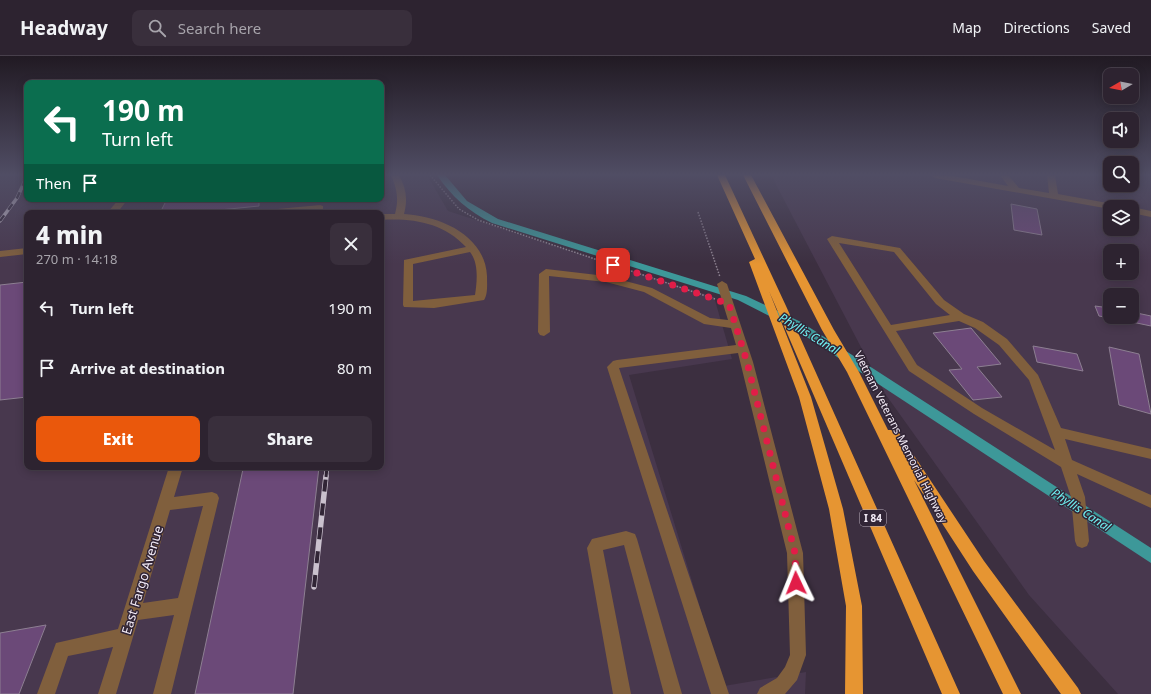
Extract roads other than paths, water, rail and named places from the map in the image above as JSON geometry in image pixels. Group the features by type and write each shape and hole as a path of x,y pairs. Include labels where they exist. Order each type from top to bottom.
{"highway":[{"name":"I 84","path":"735,205 951,694"},
{"name":"Vietnam Veterans Memorial Highway","path":"763,205 828,330 853,372 1012,694"},
{"path":"737,209 765,295 805,397 836,509 854,606 854,694"},
{"path":"853,372 929,495 1007,609 1072,694"}],"street":[{"path":"399,215 401,205"},
{"path":"294,210 320,207"},
{"path":"1139,211 1151,214"},
{"path":"384,217 399,215 419,218 447,226 462,236 473,249 479,257 482,284 480,298 434,304 408,305 408,262 473,249"},
{"path":"1082,541 1078,497 1066,463 1056,433 1034,378 1003,342 979,325 960,317 940,302 897,250 832,239 913,368 978,411 1066,463 1151,502"},
{"path":"0,254 24,251"},
{"path":"544,332 544,274 546,272 606,279 648,290 708,321 736,325"},
{"path":"722,284 743,348 795,553 798,655 794,671 785,682 771,693 766,694"},
{"path":"888,328 960,317"},
{"path":"720,694 613,367 617,364 743,348"},
{"path":"1056,433 1073,435 1151,454"},
{"name":"East Fargo Avenue","path":"107,694 175,470"},
{"path":"162,694 212,498 165,505"},
{"path":"622,694 594,548 597,544 626,538 630,540 673,694"},
{"path":"132,613 185,605"},
{"path":"46,694 62,649 125,636"}],"waterway":[{"name":"Phyllis Canal","path":"467,205 477,212 495,221 742,298 797,325 1151,556"}],"railway":[{"path":"0,221 12,205"},
{"path":"326,477 327,470"},
{"path":"314,587 326,476"}]}
